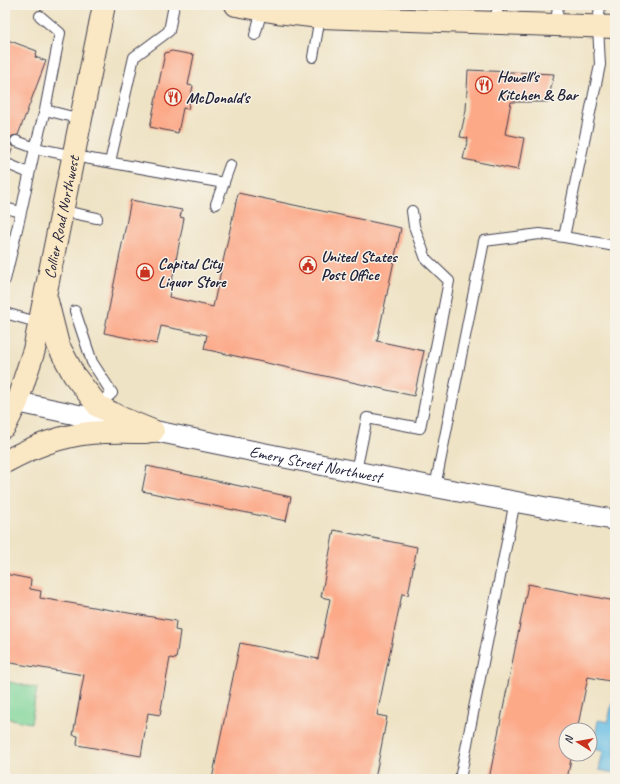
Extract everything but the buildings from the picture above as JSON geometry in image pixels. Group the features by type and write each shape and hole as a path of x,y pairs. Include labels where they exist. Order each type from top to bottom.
{"street":[{"name":"Collier Road Northwest","path":"5,426 17,402 34,350 104,5"},
{"path":"249,7 320,18 360,12 557,15 607,27"},
{"path":"46,296 58,345 74,375 98,406 121,418 153,431"},
{"name":"Emery Street Northwest","path":"17,402 153,431 435,487 515,500 615,520"},
{"path":"5,462 15,456 55,440 90,433 153,431"}],"lane":[{"path":"110,162 134,57 169,31 174,5"},
{"path":"564,237 607,27 600,5"},
{"path":"249,7 256,35"},
{"path":"5,280 7,260 21,212 34,148 45,110 60,33 40,16"},
{"path":"313,57 320,18"},
{"path":"45,110 81,119"},
{"path":"16,141 34,148 224,183"},
{"path":"5,163 29,173"},
{"path":"216,204 230,164"},
{"path":"5,208 21,212"},
{"path":"63,211 97,218"},
{"path":"356,471 367,418 420,428 449,281 426,259 414,226 412,211"},
{"path":"435,487 484,241 540,234 615,246"},
{"path":"75,311 92,362 112,393 98,406"},
{"path":"5,313 40,323"},
{"path":"460,779 515,500"}],"green space":[{"path":"5,681 37,688 31,723 5,718"}],"water":[{"path":"612,703 615,704 615,773 599,770 603,751 598,750 598,720 608,722"}],"place":[{"name":"Howell's Kitchen & Bar","path":"484,85"},
{"name":"McDonald's","path":"173,97"},
{"name":"United States Post Office","path":"308,265"},
{"name":"Capital City Liquor Store","path":"145,272"}]}
